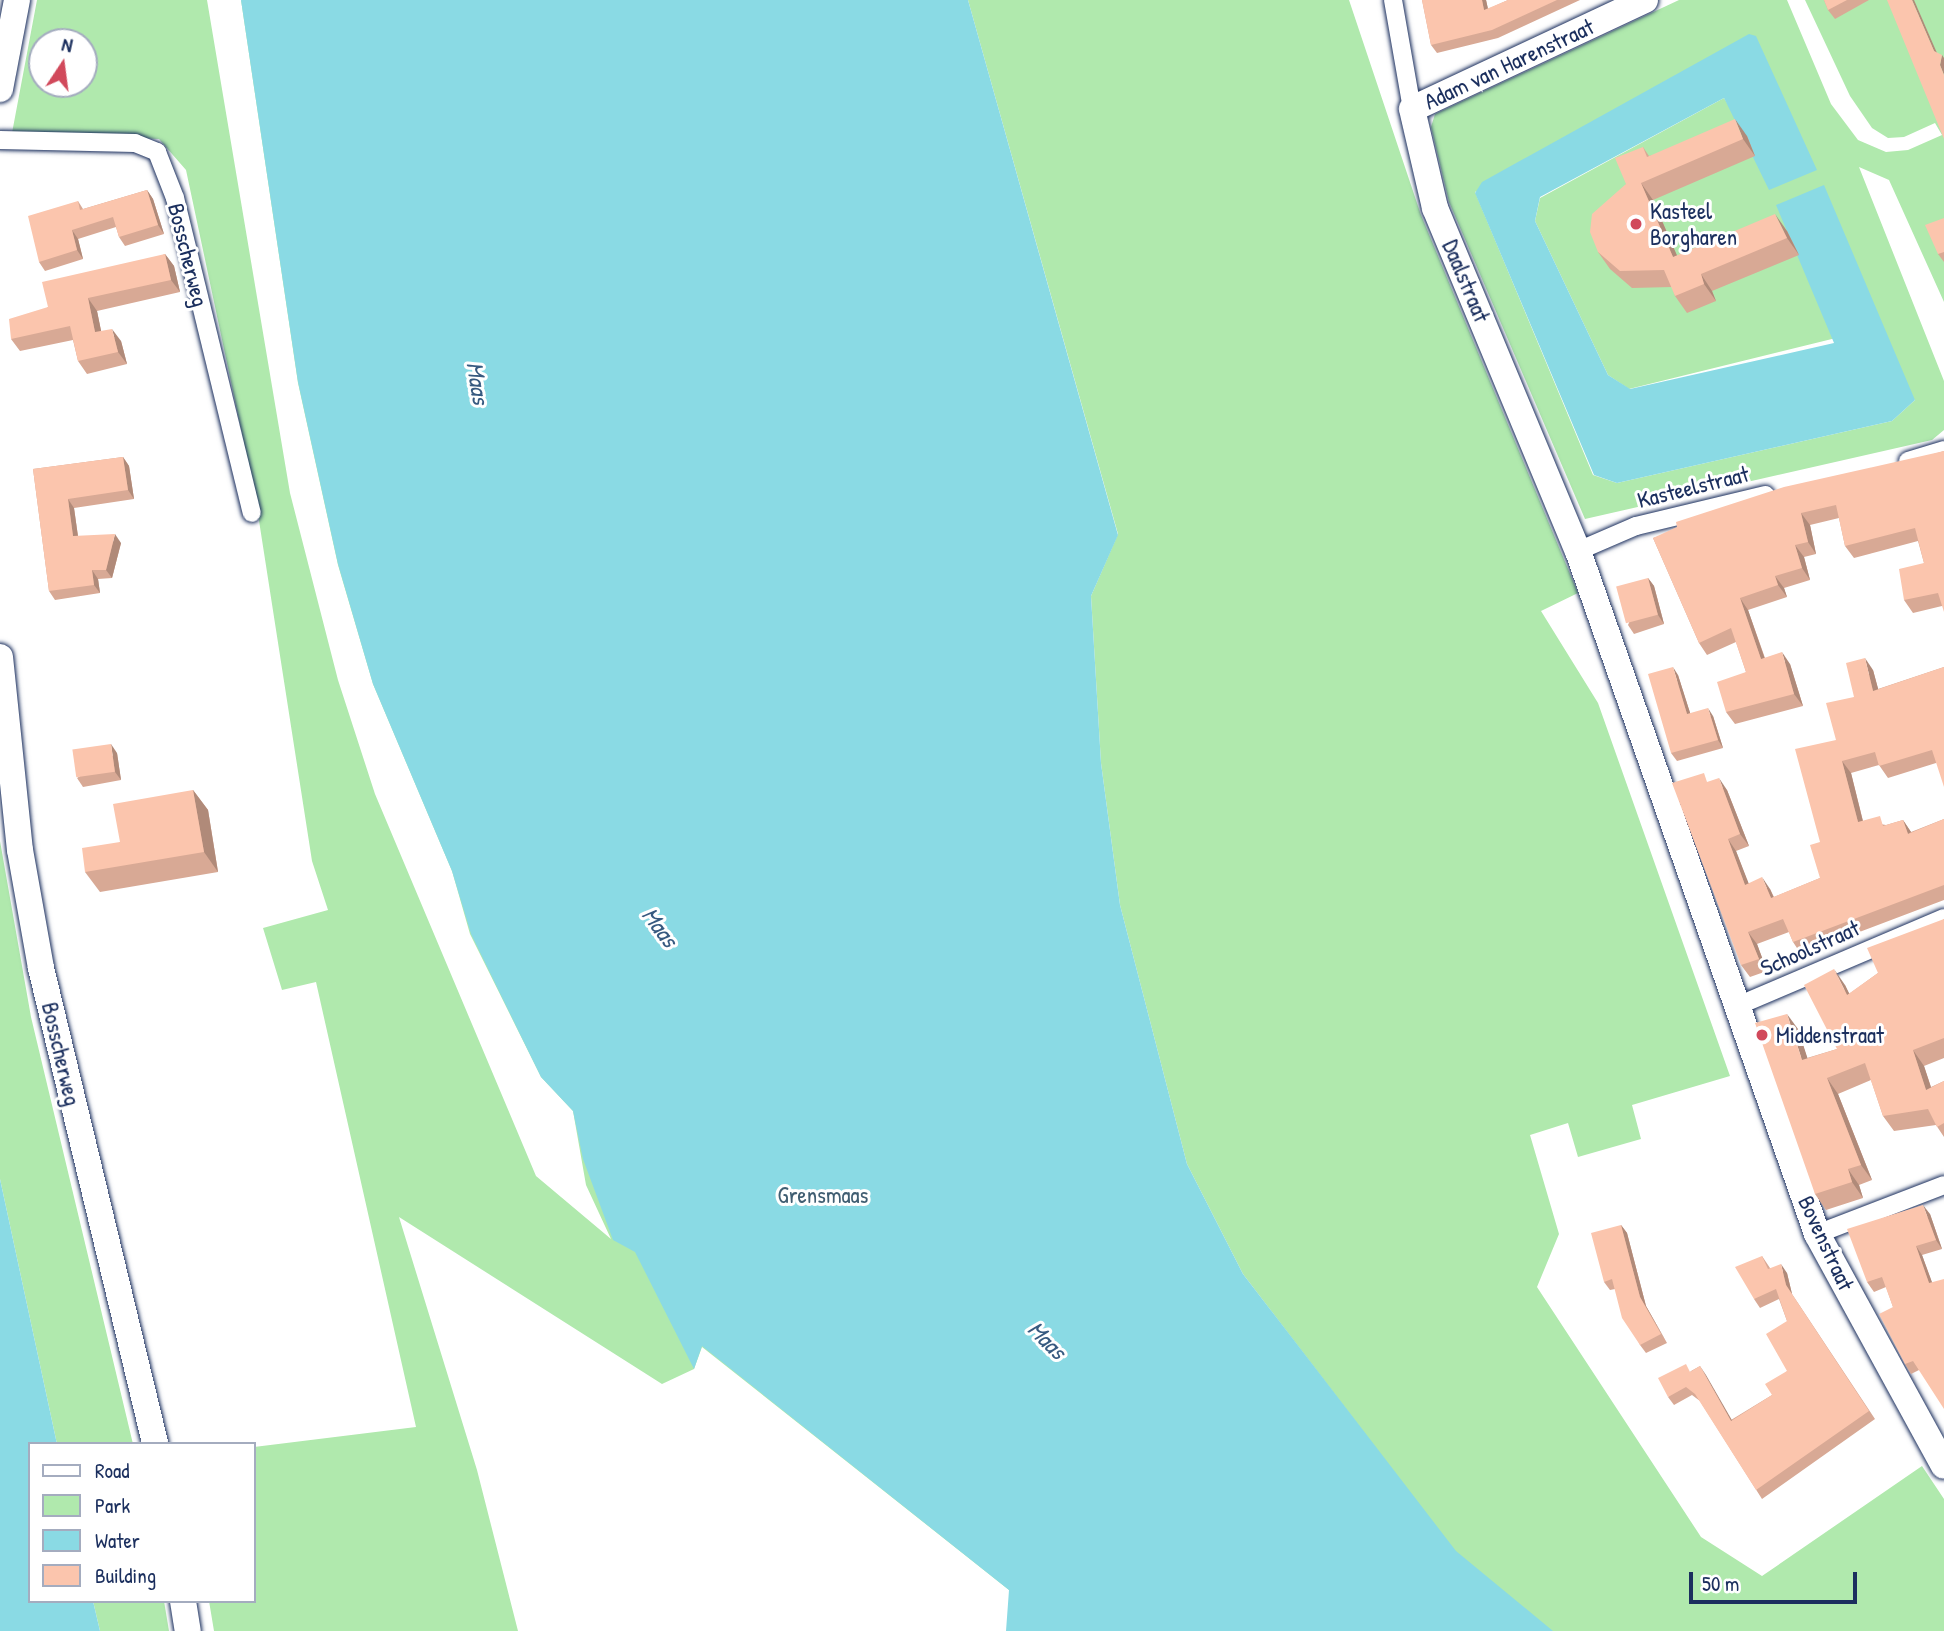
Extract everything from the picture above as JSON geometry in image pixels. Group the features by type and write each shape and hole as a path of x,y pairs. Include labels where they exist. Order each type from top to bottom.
{"street":[{"path":"0,89 17,0"},
{"name":"Daalstraat","path":"1393,0 1412,109 1435,208 1578,551"},
{"name":"Adam van Harenstraat","path":"1412,109 1645,0"},
{"name":"Bosscherweg","path":"0,140 135,143 157,152 175,198 252,513"},
{"path":"1890,465 1944,450"},
{"name":"Kasteelstraat","path":"1578,551 1636,526 1784,490"},
{"path":"1578,551 1735,1007"},
{"name":"Bosscherweg","path":"0,657 20,850 41,968 155,1442"},
{"name":"Schoolstraat","path":"1735,1007 1944,918"},
{"name":"Bovenstraat","path":"1735,1007 1817,1234 1944,1466"},
{"path":"1817,1234 1944,1185"},
{"path":"183,1603 188,1631"}],"green space":[{"name":"Grensmaas","path":"37,0 207,0 290,493 338,680 375,794 536,1176 611,1239 586,1185 573,1111 541,1077 470,934 452,871 373,684 338,565 298,383 241,0 1453,1549 1243,1274 1187,1164 1120,905 1101,763 1091,596 1118,534 968,0 1349,0 1421,215 1578,593 1541,611 1598,703 1730,1076 1632,1105 1641,1139 1578,1157 1568,1123 1530,1135 1559,1234 1537,1287 1701,1537 1762,1576 1922,1466 1944,1499 1944,1631 1080,1631 1009,1590 702,1347 694,1369 662,1384 399,1217 477,1470 518,1631 214,1631 209,1603 256,1603 256,1447 416,1427 316,982 282,990 263,928 328,910 312,861 255,495 186,170 159,139 12,133 28,48 28,98 98,98 98,28 32,28"},
{"path":"1679,0 1787,0 1831,104 1858,140 1886,152 1908,150 1942,135 1935,123 1904,137 1888,138 1872,128 1850,96 1805,0 1944,0 1944,302 1889,180 1859,167 1944,381 1944,430 1932,440 1585,519 1449,202 1431,127 1435,114","holes":["1756,36 1747,136 1724,98 1540,198 1535,221 1608,375 1629,389 1836,338 1915,400 1892,421 1617,483 1593,475 1475,192"]},
{"path":"0,841 31,1017 133,1442 57,1442 0,1179"},
{"path":"93,1603 164,1603 169,1631 100,1631"}],"water":[{"name":"Maas","path":"241,0 968,0 1118,535 1091,596 1101,763 1120,905 1187,1164 1243,1274 1456,1551 1553,1631 1006,1631 1009,1590 702,1346 694,1369 635,1252 613,1240 583,1159 573,1111 541,1077 471,934 452,871 373,684 338,564 298,382"},
{"path":"1749,34 1756,36 1817,170 1769,190 1724,98 1540,197 1535,221 1608,375 1630,389 1834,343 1776,205 1824,185 1915,400 1892,421 1617,483 1594,475 1475,193 1482,182"},
{"path":"0,1179 57,1442 28,1442 28,1603 93,1603 100,1631 0,1631"}],"building":[{"path":"1422,0 1482,0 1484,10 1508,0 1557,0 1492,30 1431,45"},
{"path":"1824,0 1847,0 1828,10"},
{"path":"1887,0 1912,0 1934,51 1942,55 1940,65 1944,75 1944,139"},
{"path":"1735,119 1743,139 1641,183 1673,257 1775,214 1787,238 1701,274 1704,284 1675,296 1664,270 1620,271 1598,252 1590,232 1592,214 1626,184 1615,158 1643,147 1647,157"},
{"path":"147,190 158,225 119,237 113,217 72,230 77,250 39,262 28,216 78,201 80,210"},
{"path":"1944,218 1944,252 1938,254 1925,225"},
{"path":"165,254 171,280 88,298 95,332 112,329 118,352 78,361 70,326 11,339 9,319 48,307 42,282"},
{"path":"1944,451 1944,612 1938,593 1904,600 1899,569 1924,563 1915,528 1845,546 1836,505 1801,513 1808,542 1795,545 1802,568 1775,576 1778,585 1740,598 1761,659 1782,652 1794,694 1726,712 1717,682 1746,672 1731,628 1699,643 1653,538 1677,527 1676,522 1784,487"},
{"path":"123,457 128,490 68,499 73,536 115,534 106,570 92,570 94,585 49,591 33,469"},
{"path":"1648,578 1658,615 1626,623 1616,587"},
{"path":"1865,658 1873,691 1944,667 1944,787 1932,750 1879,766 1875,752 1842,761 1858,822 1880,816 1883,826 1903,820 1908,834 1944,819 1944,885 1793,942 1783,919 1748,932 1759,959 1741,965 1672,783 1704,773 1707,782 1719,778 1740,834 1728,839 1745,885 1762,877 1771,898 1820,878 1810,845 1820,842 1795,749 1836,740 1826,703 1854,697 1846,663"},
{"path":"1673,667 1687,714 1708,708 1718,740 1671,753 1648,674"},
{"path":"111,744 115,772 76,777 72,749"},
{"path":"193,790 204,852 85,872 82,848 120,842 113,804"},
{"path":"1944,919 1944,1038 1913,1050 1926,1090 1944,1081 1944,1123 1937,1127 1928,1109 1883,1116 1865,1063 1827,1078 1861,1165 1848,1169 1852,1182 1815,1194 1755,1023 1787,1014 1802,1060 1837,1049 1804,985 1834,969 1847,995 1878,973 1867,948"},
{"path":"1923,1205 1936,1240 1916,1246 1929,1283 1944,1279 1944,1409 1913,1361 1905,1364 1879,1314 1893,1307 1882,1277 1867,1282 1847,1229"},
{"path":"1621,1225 1640,1297 1661,1334 1640,1345 1622,1318 1612,1279 1604,1282 1591,1233"},
{"path":"1762,1256 1768,1269 1781,1264 1786,1285 1869,1411 1756,1490 1695,1394 1686,1387 1668,1397 1658,1378 1686,1364 1690,1372 1700,1366 1731,1421 1772,1395 1765,1384 1787,1371 1766,1334 1787,1321 1776,1289 1754,1299 1735,1267"}],"place":[{"name":"Kasteel Borgharen","path":"1636,224"},
{"name":"Middenstraat","path":"1762,1035"}]}
